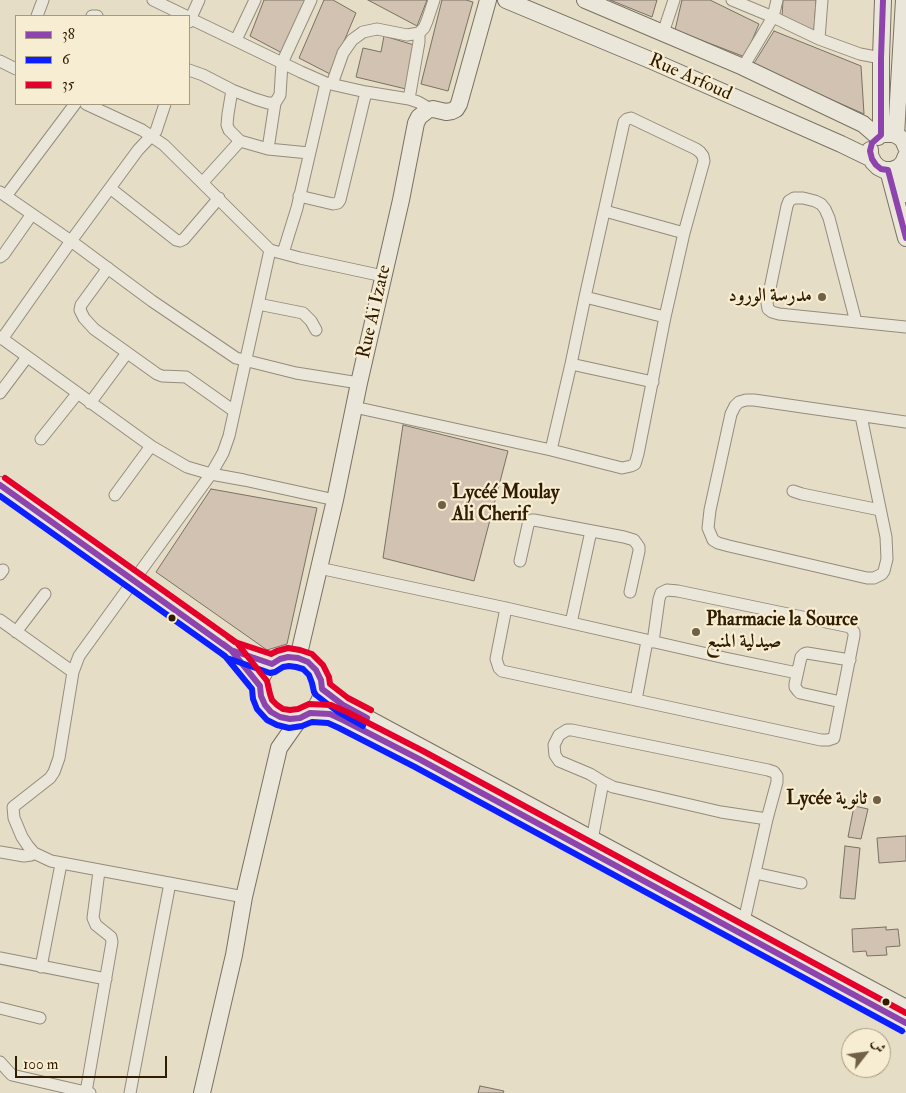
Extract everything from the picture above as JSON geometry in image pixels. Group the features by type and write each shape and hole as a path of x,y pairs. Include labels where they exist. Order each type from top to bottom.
{"street":[{"path":"37,15 44,0"},
{"path":"153,0 181,15"},
{"path":"190,16 199,0"},
{"path":"236,40 254,0"},
{"path":"268,149 275,103 280,95 282,63 311,0"},
{"path":"283,253 329,84 343,53 352,40 364,32 377,29 407,35 419,33 427,22 434,0"},
{"path":"190,20 329,84 409,99 425,106 428,110 433,109 446,112 456,109 459,104 488,0"},
{"name":"Rue Arfoud","path":"506,0 650,60 841,144 872,159 878,167 897,152 863,124 744,67 584,0"},
{"path":"663,33 674,0"},
{"path":"733,0 773,16 819,39 860,54 881,58"},
{"path":"744,67 773,16 777,0"},
{"path":"819,39 822,0"},
{"path":"884,0 881,58 906,194"},
{"path":"904,0 897,152 898,209 906,238"},
{"path":"409,99 419,33"},
{"path":"0,61 15,68"},
{"path":"190,70 232,90 268,103 275,103"},
{"path":"232,90 227,124 229,130 240,141 268,149 309,153"},
{"path":"299,196 333,204 338,203 340,200 366,92"},
{"path":"74,105 3,194 236,358 296,372 359,383"},
{"path":"88,105 142,130 164,145 270,250 383,276"},
{"path":"165,105 160,124 152,137 138,150 1,338 151,446 187,467 200,472 335,500"},
{"name":"Rue Ai Izate","path":"298,658 335,500 416,123 428,110"},
{"path":"354,407 550,450 622,468 635,464 684,233 704,161 703,156 696,149 631,118 624,122 584,297 571,364 550,450"},
{"path":"203,182 240,141"},
{"path":"872,159 870,151 872,143 897,152"},
{"path":"110,188 176,240 180,241 184,239 219,198"},
{"path":"856,322 829,218 821,204 802,198 794,198 789,201 787,206 767,303 768,309 779,314 856,322 906,327"},
{"path":"605,211 684,233"},
{"path":"0,257 32,214"},
{"path":"0,805 13,807 50,778 54,772 59,758 73,672 79,656 211,474 223,452 270,250"},
{"path":"108,268 80,306 84,318 94,329 157,374 162,376 182,376 190,379 234,411"},
{"path":"584,297 665,317"},
{"path":"258,304 303,313 312,320 316,330"},
{"path":"90,403 127,353"},
{"path":"0,393 27,357"},
{"path":"571,364 653,382"},
{"path":"42,439 77,394"},
{"path":"860,416 888,547 887,559 882,574 874,578 729,546 713,540 708,528 710,510 731,414 739,402 754,400 906,422"},
{"path":"114,495 151,446"},
{"path":"0,485 231,650 260,686"},
{"path":"793,491 880,510"},
{"path":"520,561 528,524 531,520 540,520 624,537 634,540 639,551 630,592"},
{"path":"571,623 591,531"},
{"path":"319,568 797,673"},
{"path":"506,608 496,659 498,668 502,672 825,740 831,739 835,734 854,632 850,626 673,591 664,591 660,596 636,700"},
{"path":"16,632 45,594"},
{"path":"0,620 73,672"},
{"path":"231,650 272,664"},
{"path":"841,702 800,693 795,686 797,673 801,657 807,653 850,660"},
{"path":"202,1093 234,955 244,897 279,748 305,715 316,706 322,689 321,680 316,670 308,662 288,657 272,664 265,670 262,678 260,686 261,696 271,712 280,717 290,719 305,715 323,713 335,716 906,1023"},
{"path":"322,689 343,705 906,1008"},
{"path":"271,712 279,748"},
{"path":"744,921 778,778 776,774 771,771 572,730 567,730 559,735 554,745 556,759 620,789 721,812 767,819"},
{"path":"592,840 603,782"},
{"path":"13,807 14,818 22,837 34,853 51,861 244,897"},
{"path":"0,852 24,856 34,853"},
{"path":"41,967 61,864"},
{"path":"0,1062 12,1075 88,1093 112,939 109,934 96,925 93,918 99,871"},
{"path":"755,873 801,883"},
{"path":"130,1093 170,883"},
{"path":"0,958 106,979"},
{"path":"0,1008 40,1018"}],"building":[{"path":"264,0 306,0 282,53 250,36"},
{"path":"324,0 333,0 356,13 330,74 299,58"},
{"path":"368,0 427,0 417,26"},
{"path":"442,0 466,0 473,2 448,91 421,84"},
{"path":"610,0 657,0 652,17"},
{"path":"682,0 710,0 759,24 745,57 675,30"},
{"path":"783,0 816,0 814,31 782,17"},
{"path":"774,31 861,66 864,114 753,65"},
{"path":"384,36 414,45 406,89 356,77 363,48 381,52"},
{"name":"Lycéé Moulay Ali Cherif","path":"403,425 508,451 474,581 383,558"},
{"path":"211,489 317,508 287,644 267,650 156,572"},
{"path":"854,806 868,809 861,839 848,837"},
{"path":"906,836 906,861 879,863 877,838"},
{"path":"845,846 860,848 855,899 840,898"},
{"path":"886,927 886,930 898,929 900,946 886,947 887,955 867,956 866,951 853,952 852,929"},
{"path":"480,1086 504,1091 503,1093 478,1093"}],"transit line":[{"name":"38","path":"883,0 881,135 872,143 870,151 876,165 881,169 888,170 906,238"},
{"name":"35","path":"5,478 237,643 267,681 272,700 283,709 298,709 309,704 331,705 347,712 423,751 906,1013"},
{"name":"38","path":"0,485 231,650 260,686 261,696 271,712 280,717 290,719 300,718 310,713 330,714 343,720 419,759 906,1023"},
{"name":"6","path":"0,496 225,656 252,689 257,709 267,720 289,728 312,722 328,723 339,728 415,767 902,1031"},
{"name":"35","path":"228,637 235,642 271,654 288,648 312,654 323,665 330,684 348,698 371,710"},
{"name":"38","path":"223,644 231,650 272,664 288,657 308,662 316,670 321,680 322,689 343,705 367,718"},
{"name":"6","path":"218,651 227,658 270,673 289,666 303,669 309,675 316,695 338,712 363,726"}],"place":[{"name":"مدرسة الورود","path":"822,297"},
{"name":"Lycéé Moulay Ali Cherif","path":"442,505"},
{"name":"Pharmacie la Source صيدلية المنبع","path":"696,632"},
{"name":"Lycée ثانوية","path":"877,800"}]}
